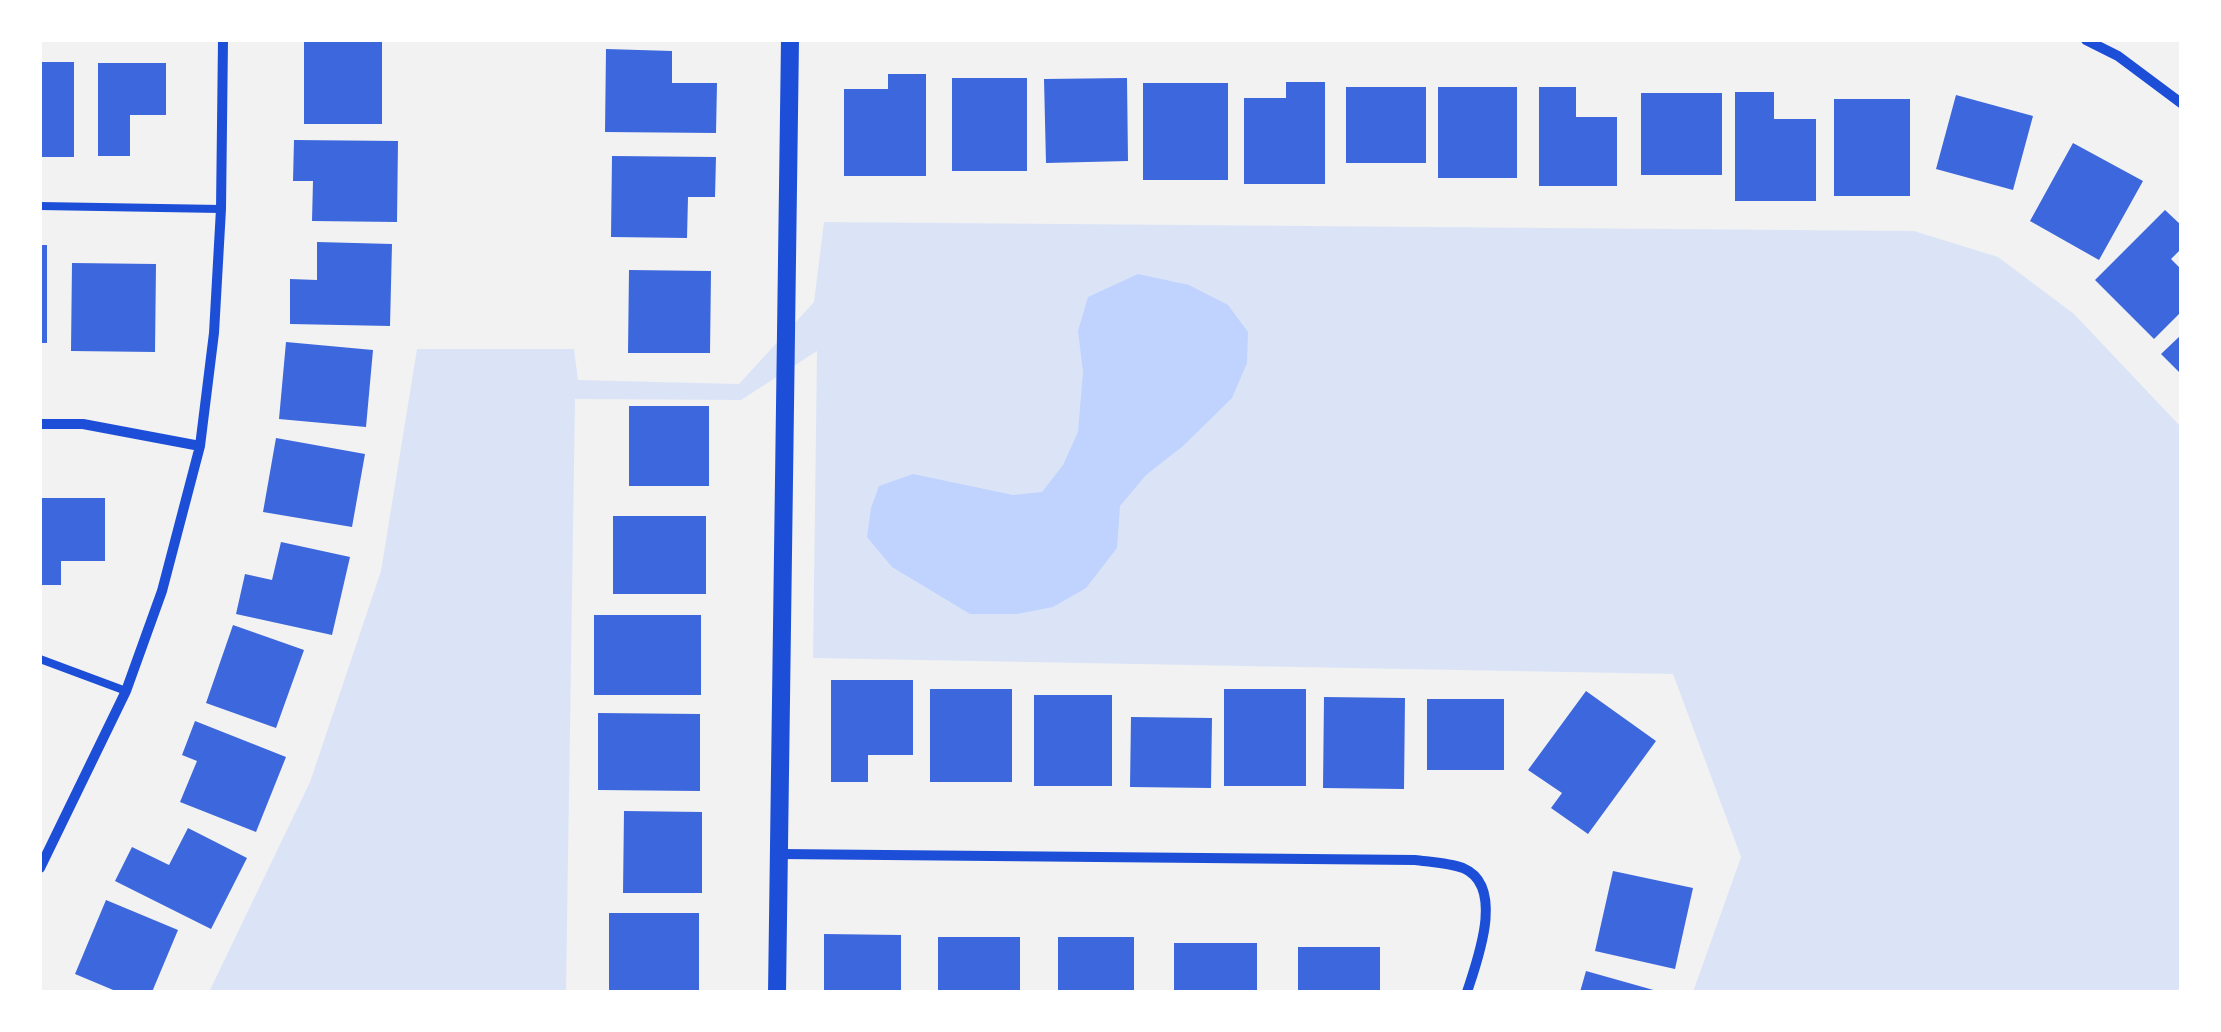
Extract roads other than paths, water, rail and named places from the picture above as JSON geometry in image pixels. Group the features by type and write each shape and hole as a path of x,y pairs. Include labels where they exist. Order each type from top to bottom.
{"street":[{"path":"40,868 126,691 162,591 200,446 214,333 222,209 224,40"},
{"path":"777,992 790,40"},
{"path":"2086,40 2118,56 2181,103"},
{"path":"40,424 83,424 200,446"},
{"path":"780,854 1416,860 1465,869 1479,881 1485,899 1486,924 1467,992"}],"lane":[{"path":"40,206 222,209"},
{"path":"40,659 126,691"}],"water":[{"path":"1138,274 1189,285 1228,305 1248,332 1247,363 1232,398 1183,446 1146,475 1120,506 1117,548 1086,588 1053,607 1017,614 970,614 892,567 867,537 879,486 913,474 1013,495 1042,492 1063,465 1078,432 1083,372 1078,331 1088,297"}]}
